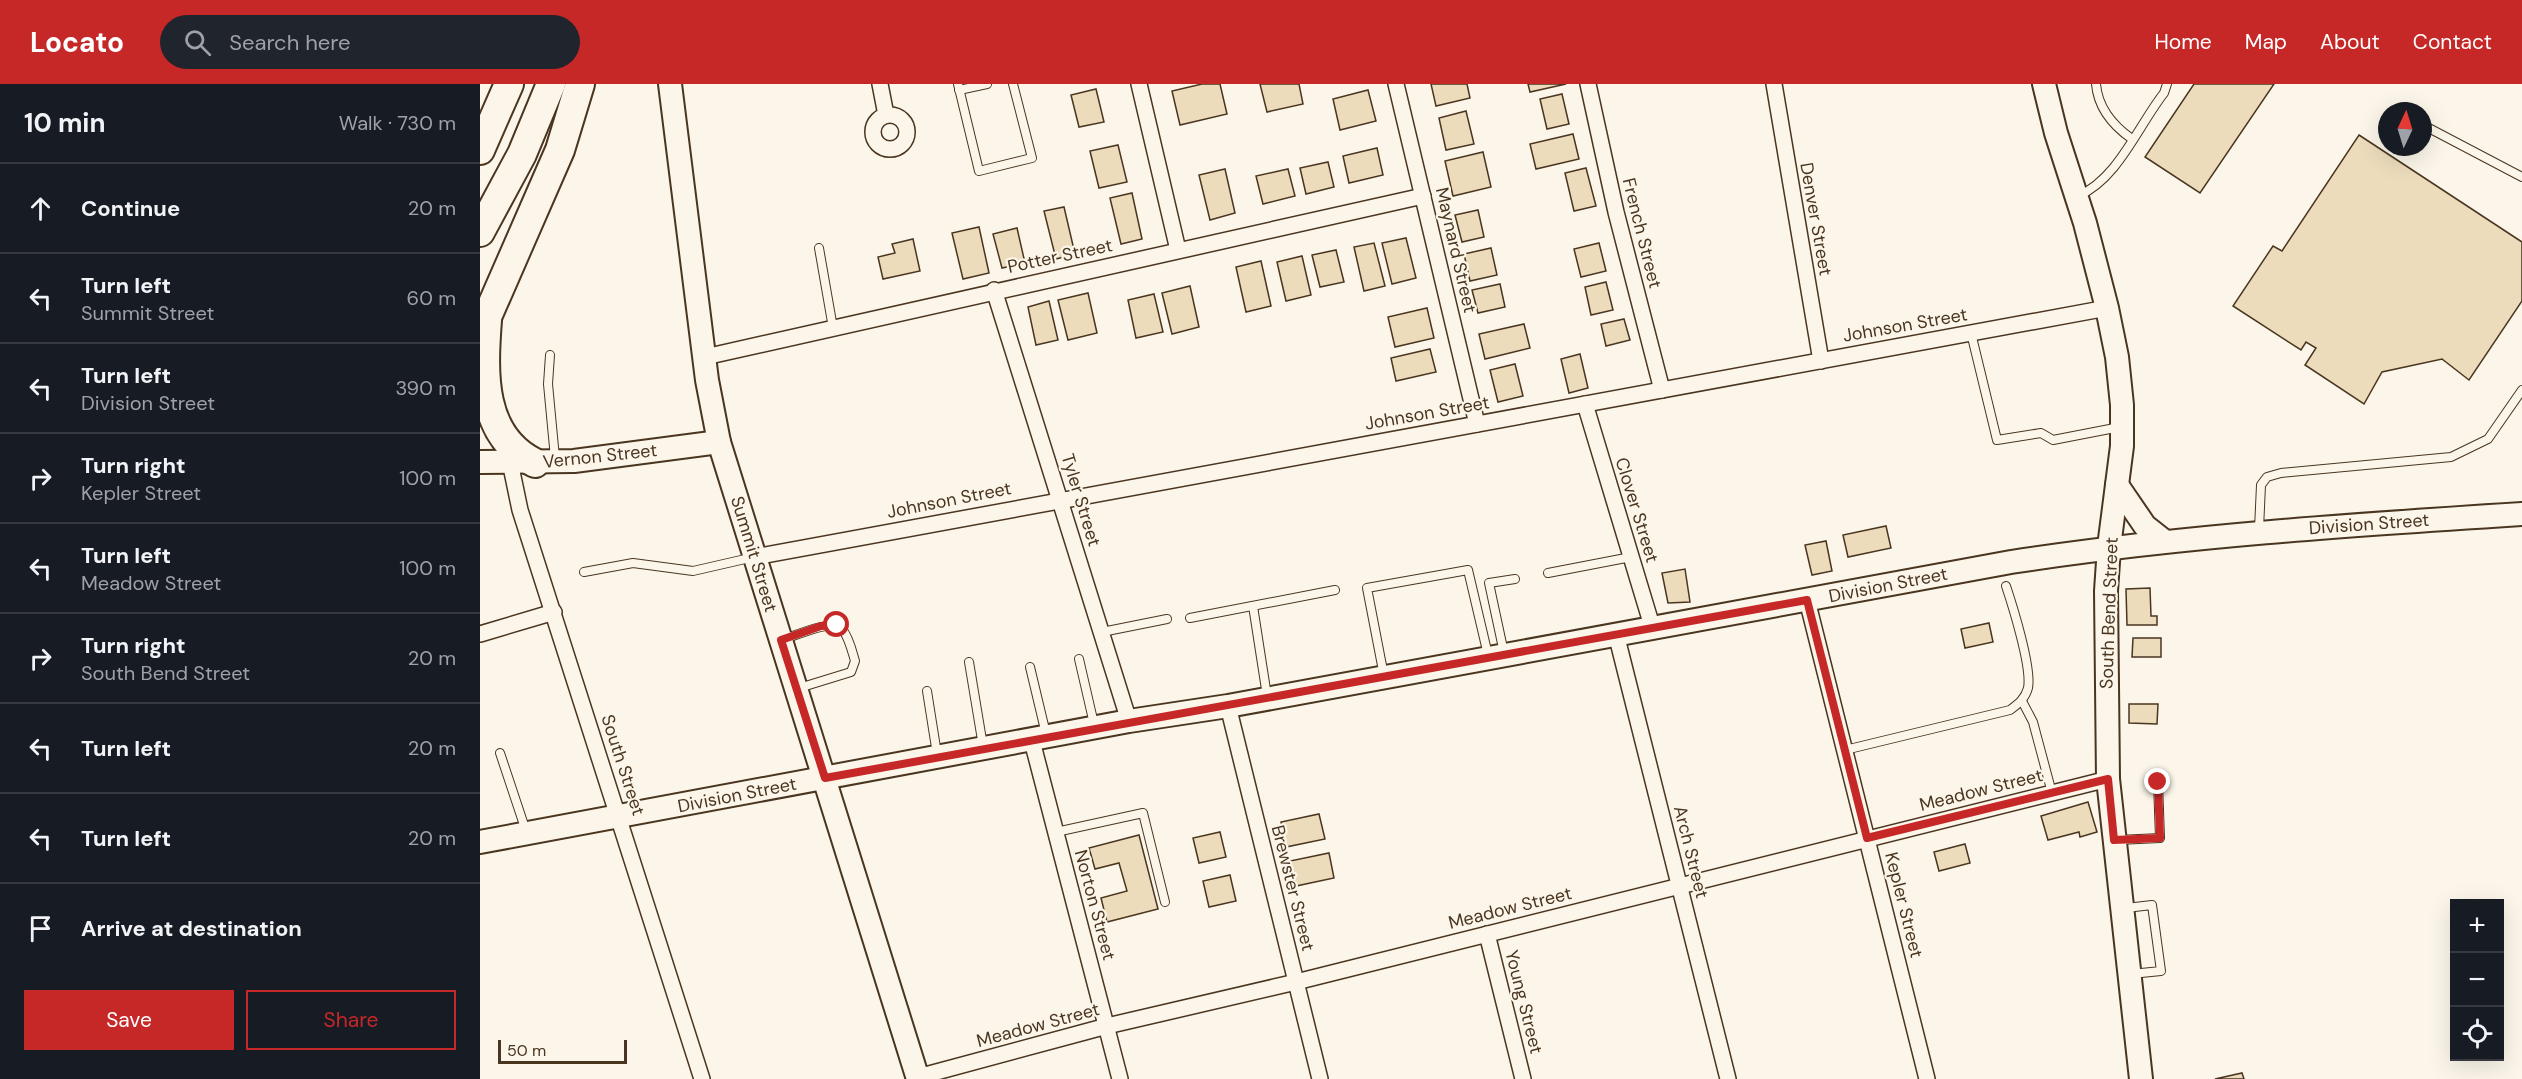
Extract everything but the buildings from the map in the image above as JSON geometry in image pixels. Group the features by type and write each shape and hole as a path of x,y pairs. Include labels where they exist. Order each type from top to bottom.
{"highway":[{"path":"480,150 509,84"},
{"path":"480,232 522,154 551,84"},
{"path":"534,463 509,445 492,415 484,376 483,326 560,150 580,84"}],"main road":[{"name":"Summit Street","path":"670,84 705,357 719,442 920,1079"},
{"name":"South Bend Street","path":"2044,84 2107,308 2117,357 2122,427 2106,591 2108,779 2141,1079"},
{"name":"Vernon Street","path":"480,462 534,463 719,442"},
{"path":"2117,485 2145,526 2164,541"},
{"name":"Division Street","path":"480,842 1039,740 1129,721 1268,699 2011,562 2109,547 2259,531 2522,514"}],"street":[{"path":"879,84 886,116"},
{"path":"1139,84 1178,250"},
{"name":"Maynard Street","path":"1396,84 1477,424"},
{"name":"French Street","path":"1588,84 1616,212 1662,390"},
{"name":"Denver Street","path":"1774,84 1821,361"},
{"name":"Potter Street","path":"705,357 1423,196"},
{"name":"Tyler Street","path":"994,291 1129,721"},
{"name":"Johnson Street","path":"755,557 2107,308"},
{"name":"Clover Street","path":"1584,404 1652,627"},
{"name":"South Street","path":"534,463 520,510 702,1079"},
{"name":"Kepler Street","path":"1807,600 1927,1079"},
{"path":"480,634 554,612"},
{"name":"Arch Street","path":"1616,634 1728,1079"},
{"name":"Brewster Street","path":"1228,706 1320,1079"},
{"name":"Norton Street","path":"1039,740 1056,832 1120,1079"},
{"name":"Meadow Street","path":"920,1079 928,1074 1107,1026 1296,982 1678,884 2108,779"},
{"name":"Young Street","path":"1487,934 1523,1079"}],"lane":[{"path":"987,84 958,87 979,171 1032,158 1013,84"},
{"path":"2096,84 2097,95 2110,120 2132,139"},
{"path":"2076,196 2097,186 2132,139 2167,84"},
{"path":"2432,130 2522,177"},
{"path":"819,248 833,328"},
{"path":"1971,333 1997,440 2041,433 2053,440 2122,427"},
{"path":"534,463 548,384 550,355"},
{"path":"2259,531 2261,485 2267,477 2281,473 2451,457 2488,439 2522,390"},
{"path":"1548,573 1631,556"},
{"path":"584,572 633,564 693,571 755,557"},
{"path":"1385,677 1367,588 1468,570 1496,656"},
{"path":"1496,656 1489,583 1515,579"},
{"path":"1845,750 2010,710 2022,701 2028,687 2025,658 2006,586"},
{"path":"1190,618 1335,590"},
{"path":"1253,606 1268,699"},
{"path":"1102,632 1167,619"},
{"path":"781,640 821,626 837,625 842,628 855,661 851,672 796,689"},
{"path":"1079,658 1095,728"},
{"path":"969,662 984,750"},
{"path":"1030,667 1039,740"},
{"path":"927,691 938,758"},
{"path":"2022,701 2033,722 2052,793"},
{"path":"500,753 526,834"},
{"path":"2114,840 2160,838 2158,782"},
{"path":"1056,832 1143,813 1165,902"},
{"path":"2121,908 2152,905 2161,971 2129,974"}],"route":[{"path":"837,625 821,626 781,640 825,778 1129,721 1228,706 1807,600 1867,838 2108,779 2114,840 2160,838 2158,782"}]}
